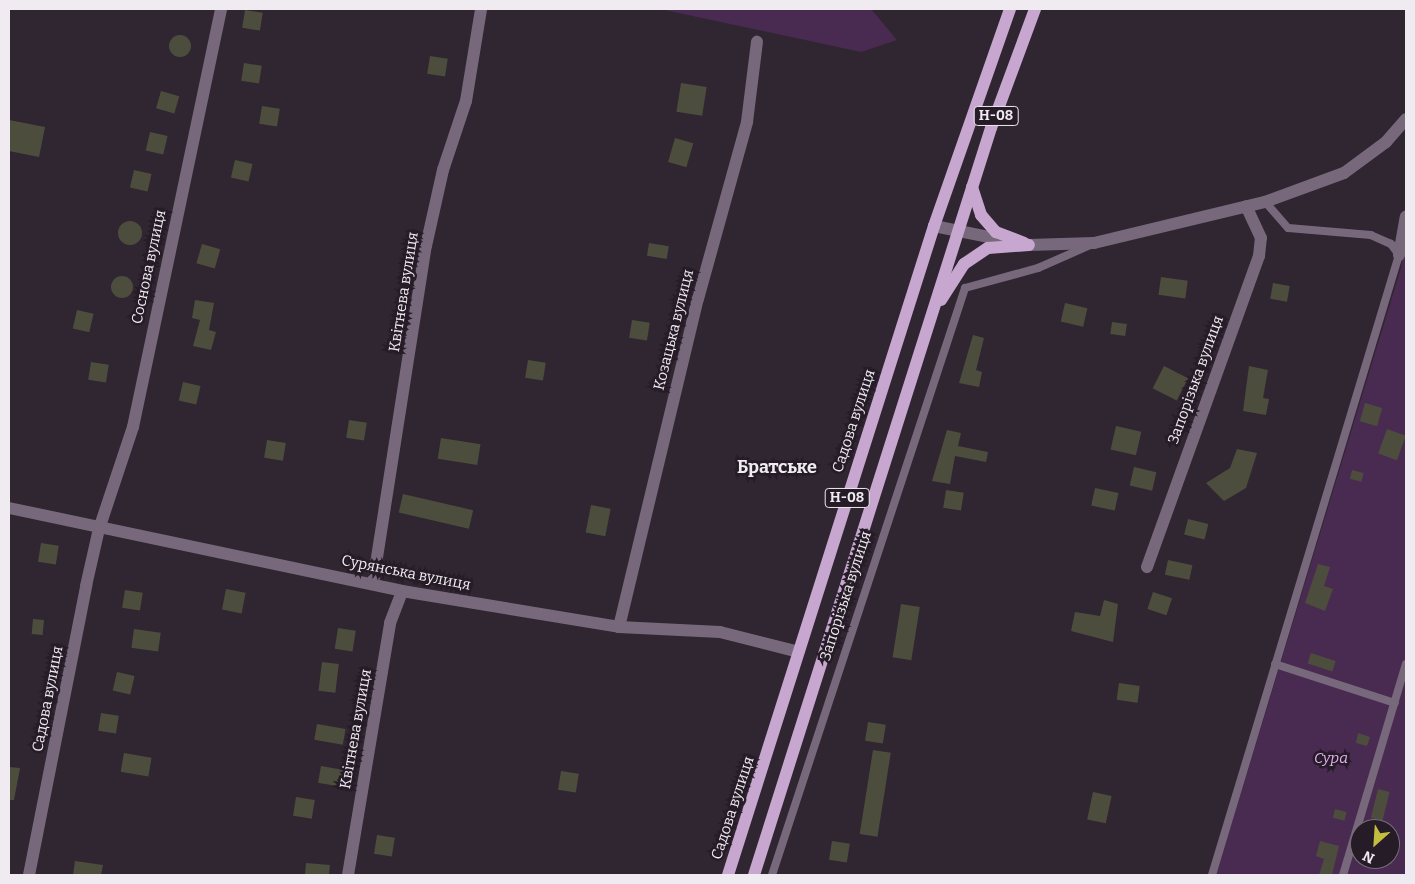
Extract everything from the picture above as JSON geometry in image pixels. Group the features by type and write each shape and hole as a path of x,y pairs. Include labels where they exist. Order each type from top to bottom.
{"main road":[{"name":"Садова вулиця","path":"728,875 934,226 969,121 1010,9"},
{"name":"Н-08","path":"754,875 972,187 1035,9"},
{"path":"972,187 981,215 996,232 1029,245"},
{"path":"933,313 964,264 988,248 1029,245"}],"street":[{"name":"Соснова вулиця","path":"99,530 134,427 221,9"},
{"name":"Квітнева вулиця","path":"374,583 426,246 443,170 466,101 481,9"},
{"name":"Козацька вулиця","path":"619,626 698,299 747,122 757,42"},
{"path":"934,226 959,229 1029,245 1094,243 1265,202 1344,173 1386,142 1406,118"},
{"name":"Запорізька вулиця","path":"1147,567 1259,256 1261,238 1246,206"},
{"path":"1399,254 1406,217"},
{"name":"Сурянська вулиця","path":"9,508 99,530 374,583 402,591 619,626 720,632 799,652"},
{"name":"Садова вулиця","path":"29,875 99,530"},
{"name":"Квітнева вулиця","path":"348,875 390,623 402,591"}],"lane":[{"path":"1212,875 1399,254 1391,244 1371,235 1288,228 1265,202"},
{"name":"Запорізька вулиця","path":"772,875 964,288 985,279 1038,268 1094,243"},
{"path":"1276,664 1395,703"},
{"path":"1343,875 1406,664"}],"green space":[{"path":"660,9 872,10 897,40 861,52"},
{"name":"Сура","path":"1406,231 1406,875 1216,875 1401,268"}],"building":[{"path":"245,10 263,13 260,31 242,28"},
{"path":"180,35 188,38 191,46 188,54 180,57 172,54 169,46 172,38"},
{"path":"430,56 448,59 445,77 427,74"},
{"path":"244,63 262,66 259,84 241,81"},
{"path":"681,83 707,87 702,116 676,112"},
{"path":"161,91 179,96 174,114 156,108"},
{"path":"262,106 280,109 277,127 259,124"},
{"path":"9,120 45,127 39,157 9,151"},
{"path":"150,132 168,136 163,155 146,151"},
{"path":"675,138 693,143 686,167 668,162"},
{"path":"235,160 253,164 248,182 231,178"},
{"path":"134,170 152,174 147,192 130,188"},
{"path":"130,221 135,222 141,228 141,238 135,244 130,245 125,244 119,238 118,233 119,228 125,222"},
{"path":"649,243 669,246 667,259 647,256"},
{"path":"202,244 220,249 215,268 196,263"},
{"path":"122,276 130,279 133,287 130,295 122,298 114,295 111,287 114,279"},
{"path":"1161,277 1188,281 1185,299 1158,295"},
{"path":"1273,283 1290,286 1287,302 1270,299"},
{"path":"195,300 214,303 209,330 216,332 211,350 193,346 200,320 192,318"},
{"path":"1065,303 1087,308 1083,327 1061,322"},
{"path":"77,310 94,314 89,332 73,329"},
{"path":"632,320 650,323 647,341 629,338"},
{"path":"1112,322 1127,324 1125,336 1110,334"},
{"path":"973,335 984,338 976,370 982,372 979,387 959,383"},
{"path":"528,360 546,363 543,381 525,378"},
{"path":"91,362 109,365 106,383 88,380"},
{"path":"1164,366 1188,378 1177,401 1153,388"},
{"path":"1249,366 1268,370 1263,398 1269,399 1266,415 1243,411"},
{"path":"183,382 201,386 196,405 179,401"},
{"path":"1365,403 1382,408 1377,426 1360,421"},
{"path":"349,420 367,423 364,441 346,438"},
{"path":"1116,426 1141,432 1136,455 1111,449"},
{"path":"1387,429 1406,436 1397,460 1378,453"},
{"path":"947,430 961,433 958,446 988,452 986,462 955,456 950,484 932,481"},
{"path":"441,438 481,444 477,465 438,459"},
{"path":"267,440 286,443 283,461 264,458"},
{"path":"1237,449 1257,453 1246,488 1224,501 1206,483 1230,468"},
{"path":"1134,467 1156,472 1152,491 1130,486"},
{"path":"1352,470 1364,473 1361,482 1350,479"},
{"path":"1095,488 1118,493 1115,511 1091,506"},
{"path":"946,490 964,493 961,511 943,508"},
{"path":"403,494 473,510 469,529 399,513"},
{"path":"591,505 611,509 605,536 586,532"},
{"path":"1188,519 1208,524 1205,540 1184,535"},
{"path":"41,543 59,546 56,565 38,562"},
{"path":"1168,560 1192,565 1189,580 1165,575"},
{"path":"1318,564 1330,567 1324,586 1333,589 1325,611 1305,603"},
{"path":"226,589 246,593 242,613 222,610"},
{"path":"125,590 143,593 140,611 122,608"},
{"path":"1153,592 1172,598 1166,615 1147,609"},
{"path":"1104,600 1118,604 1113,642 1071,631 1075,612 1100,616"},
{"path":"901,604 920,607 911,660 893,657"},
{"path":"33,619 44,620 43,635 32,634"},
{"path":"338,628 356,631 352,652 335,649"},
{"path":"134,629 161,633 158,652 131,648"},
{"path":"1311,653 1336,661 1332,671 1308,663"},
{"path":"322,662 339,664 335,693 318,691"},
{"path":"117,672 135,676 130,695 113,691"},
{"path":"1119,683 1140,686 1137,703 1117,700"},
{"path":"101,713 119,716 116,734 98,731"},
{"path":"868,722 886,725 883,744 865,741"},
{"path":"317,724 346,729 343,745 314,740"},
{"path":"1358,733 1370,737 1367,746 1356,743"},
{"path":"873,750 891,753 877,837 860,834"},
{"path":"124,753 152,758 148,777 121,772"},
{"path":"321,766 344,770 341,787 318,783"},
{"path":"9,767 20,768 14,800 9,800"},
{"path":"561,771 579,774 576,793 558,790"},
{"path":"1378,789 1390,792 1383,819 1371,818"},
{"path":"1093,792 1112,796 1106,823 1087,819"},
{"path":"296,797 315,800 312,819 293,816"},
{"path":"1335,809 1347,812 1344,821 1333,818"},
{"path":"377,835 395,838 392,857 374,854"},
{"path":"832,841 850,844 847,863 829,860"},
{"path":"1320,841 1339,846 1332,875 1319,875 1324,859 1316,856"},
{"path":"75,861 103,865 101,875 73,875"},
{"path":"306,863 330,865 329,875 305,874"}],"district":[{"name":"Братське","path":"777,467"}]}
